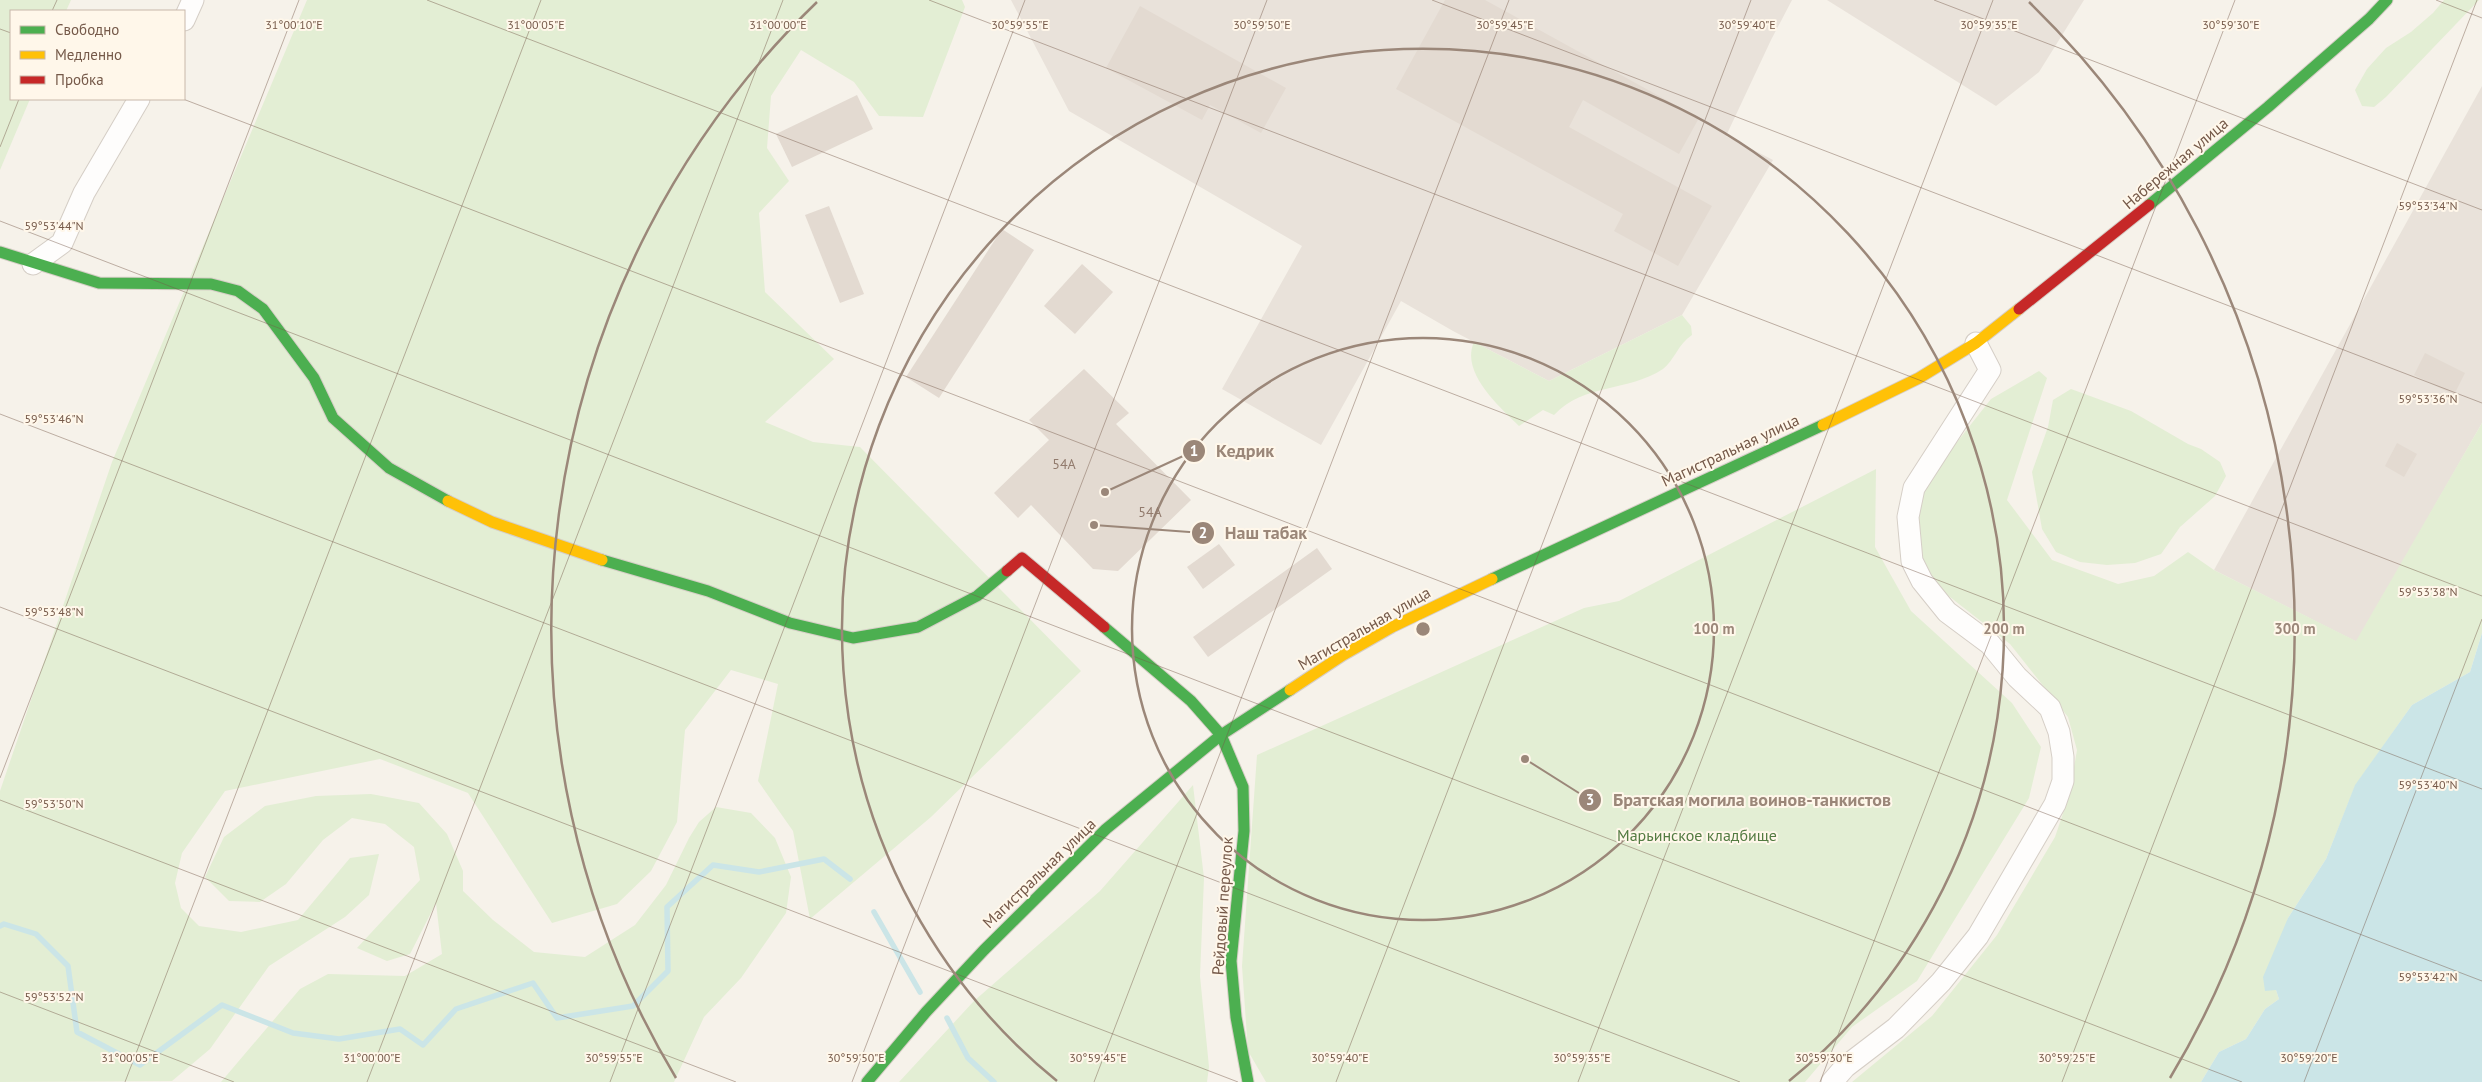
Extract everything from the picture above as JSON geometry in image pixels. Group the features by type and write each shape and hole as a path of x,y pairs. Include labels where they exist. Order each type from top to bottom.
{"main road":[{"name":"Набережная улица","path":"1976,343 2103,243 2268,107 2387,0"},
{"path":"0,252 33,264"},
{"name":"Рейдовый переулок","path":"33,264 99,283 211,284 238,291 263,309 314,378 333,418 389,468 423,489 492,522 605,561 708,590 790,623 853,638 918,626 977,596 1022,558 1191,702 1221,735 1244,787 1244,831 1232,961 1236,1017 1248,1079"},
{"name":"Магистральная улица","path":"867,1082 926,1012 977,956 1093,842 1166,778 1221,735 1343,654 1392,627 1594,530 1867,405 1919,378 1976,343"}],"street":[{"path":"185,18 193,0"},
{"path":"33,264 62,243 84,193 138,100"},
{"path":"1832,1082 1846,1067 1896,1028 1941,982 1978,936 2055,804 2062,781 2063,758 2059,732 2050,708 2018,677 1990,644 1948,612 1922,581 1912,561 1908,517 1914,488 1990,370 1976,343"}],"shaded area":[{"path":"1011,0 1792,0 1726,136 1773,160 1682,315 1549,381 1453,331 1401,301 1321,445 1222,389 1302,246 1069,111"},
{"path":"1827,0 2084,0 2039,72 1996,106"},
{"path":"2482,86 2482,423 2357,642 2214,570"}],"green space":[{"path":"0,0 71,0 66,10 10,10 10,100 30,100 0,170"},
{"path":"307,0 962,0 965,7 923,117 879,116 854,82 801,50 771,96 767,148 789,181 759,213 765,292 834,359 765,422 813,442 860,447 1081,671 931,817 810,919 793,831 758,781 778,684 731,670 685,730 677,822 651,871 617,904 552,923 468,793 380,759 225,791 182,853 175,883 181,908 199,926 241,932 298,920 350,858 379,854 369,895 345,917 269,966 210,1049 172,1081 0,1082 0,791 112,462"},
{"path":"2444,0 2479,0 2386,97 2374,107 2362,106 2355,90 2367,69 2386,48 2411,32 2433,13"},
{"path":"1682,315 1691,326 1692,335 1683,343 1663,369 1635,381 1592,392 1566,405 1554,415 1543,410 1519,426 1484,388 1472,366 1471,354 1474,342 1549,381"},
{"path":"2039,371 2047,378 2007,500 2052,560 2118,584 2154,576 2188,552 2214,570 2356,641 2482,423 2482,633 2470,672 2412,705 2355,786 2326,859 2288,918 2276,990 2279,999 2265,1009 2246,1039 2219,1052 2201,1082 1852,1082 1932,1016 1997,935 2055,837 2069,796 2077,750 2068,717 2010,644 1936,586 1911,540 1927,480 1991,399"},
{"path":"2071,389 2131,411 2188,444 2201,449 2220,462 2226,476 2215,496 2180,527 2161,554 2135,563 2107,565 2080,562 2056,552 2042,529 2032,472 2048,427 2053,400"},
{"name":"Марьинское кладбище","path":"1876,469 1875,547 1911,611 2012,703 2041,747 2029,798 1917,981 1852,1027 1805,1082 1266,1082 1248,1051 1242,966 1257,755 1584,608 1619,601"},
{"path":"1193,785 1204,878 1200,976 1209,1067 1207,1082 899,1082 974,1001 1100,891"},
{"path":"371,794 419,803 447,834 463,871 463,891 493,920 534,952 585,957 635,925 666,885 699,822 716,807 751,813 775,838 791,877 786,913 741,978 704,1017 674,1082 221,1082 300,989 328,974 405,976 442,954 436,903 410,954 387,961 357,948 420,880 414,847 385,824 352,818 323,840 286,884 260,902 229,901 205,877 224,837 265,806 316,796"}],"water":[{"path":"2482,633 2482,1082 2201,1082 2219,1052 2246,1039 2265,1009 2279,999 2276,990 2265,991 2263,977 2288,918 2326,859 2355,785 2412,705 2470,672"}],"building":[{"path":"1445,0 1485,0 1699,118 1679,154 1583,100 1569,127 1712,206 1678,266 1614,231 1623,214 1396,89"},
{"path":"1140,6 1286,88 1261,133 1210,105 1202,120 1106,68"},
{"path":"857,95 873,129 792,167 776,134"},
{"path":"829,206 864,294 840,303 805,215"},
{"path":"1002,229 1034,250 939,398 906,377"},
{"path":"1082,264 1113,292 1075,334 1044,306"},
{"path":"2425,353 2465,373 2454,395 2414,375"},
{"path":"1084,369 1129,413 1116,424 1191,500 1118,571 1093,569 1031,505 1018,518 994,493 1049,440 1029,420"},
{"path":"2397,443 2417,454 2404,477 2385,466"},
{"path":"1219,544 1235,565 1203,589 1187,567"},
{"path":"1317,548 1332,569 1208,657 1193,637"}],"waterway":[{"path":"0,926 4,924 36,934 68,966 77,1032 140,1065 222,1005 293,1033 339,1039 400,1029 423,1045 456,1009 533,983 557,1018 633,1006 668,971 667,907 713,865 759,872 824,859 850,879"},
{"path":"874,912 920,992"},
{"path":"947,1018 968,1058 994,1082"}],"traffic: fast":[{"path":"2149,205 2268,107 2369,19 2387,0"},
{"path":"0,252 99,283 211,284 238,291 263,309 314,378 333,418 389,468 448,501"},
{"path":"1492,579 1823,425"},
{"path":"602,560 708,591 790,623 853,638 918,627 977,596 1007,571"},
{"path":"1104,627 1191,701 1221,735 1243,787 1244,831 1231,961 1236,1017 1248,1082"},
{"path":"867,1082 926,1012 984,950 1106,829 1221,735 1290,690"}],"traffic: slow":[{"path":"1823,425 1919,378 1976,343 2019,309"},
{"path":"448,501 492,522 602,560"},
{"path":"1290,690 1343,655 1392,627 1492,579"}],"traffic: jam":[{"path":"2019,309 2149,205"},
{"path":"1007,571 1022,558 1104,627"}],"place":[{"name":"Кедрик","path":"1105,492"},
{"name":"Наш табак","path":"1094,525"},
{"name":"Братская могила воинов-танкистов","path":"1525,759"}]}
